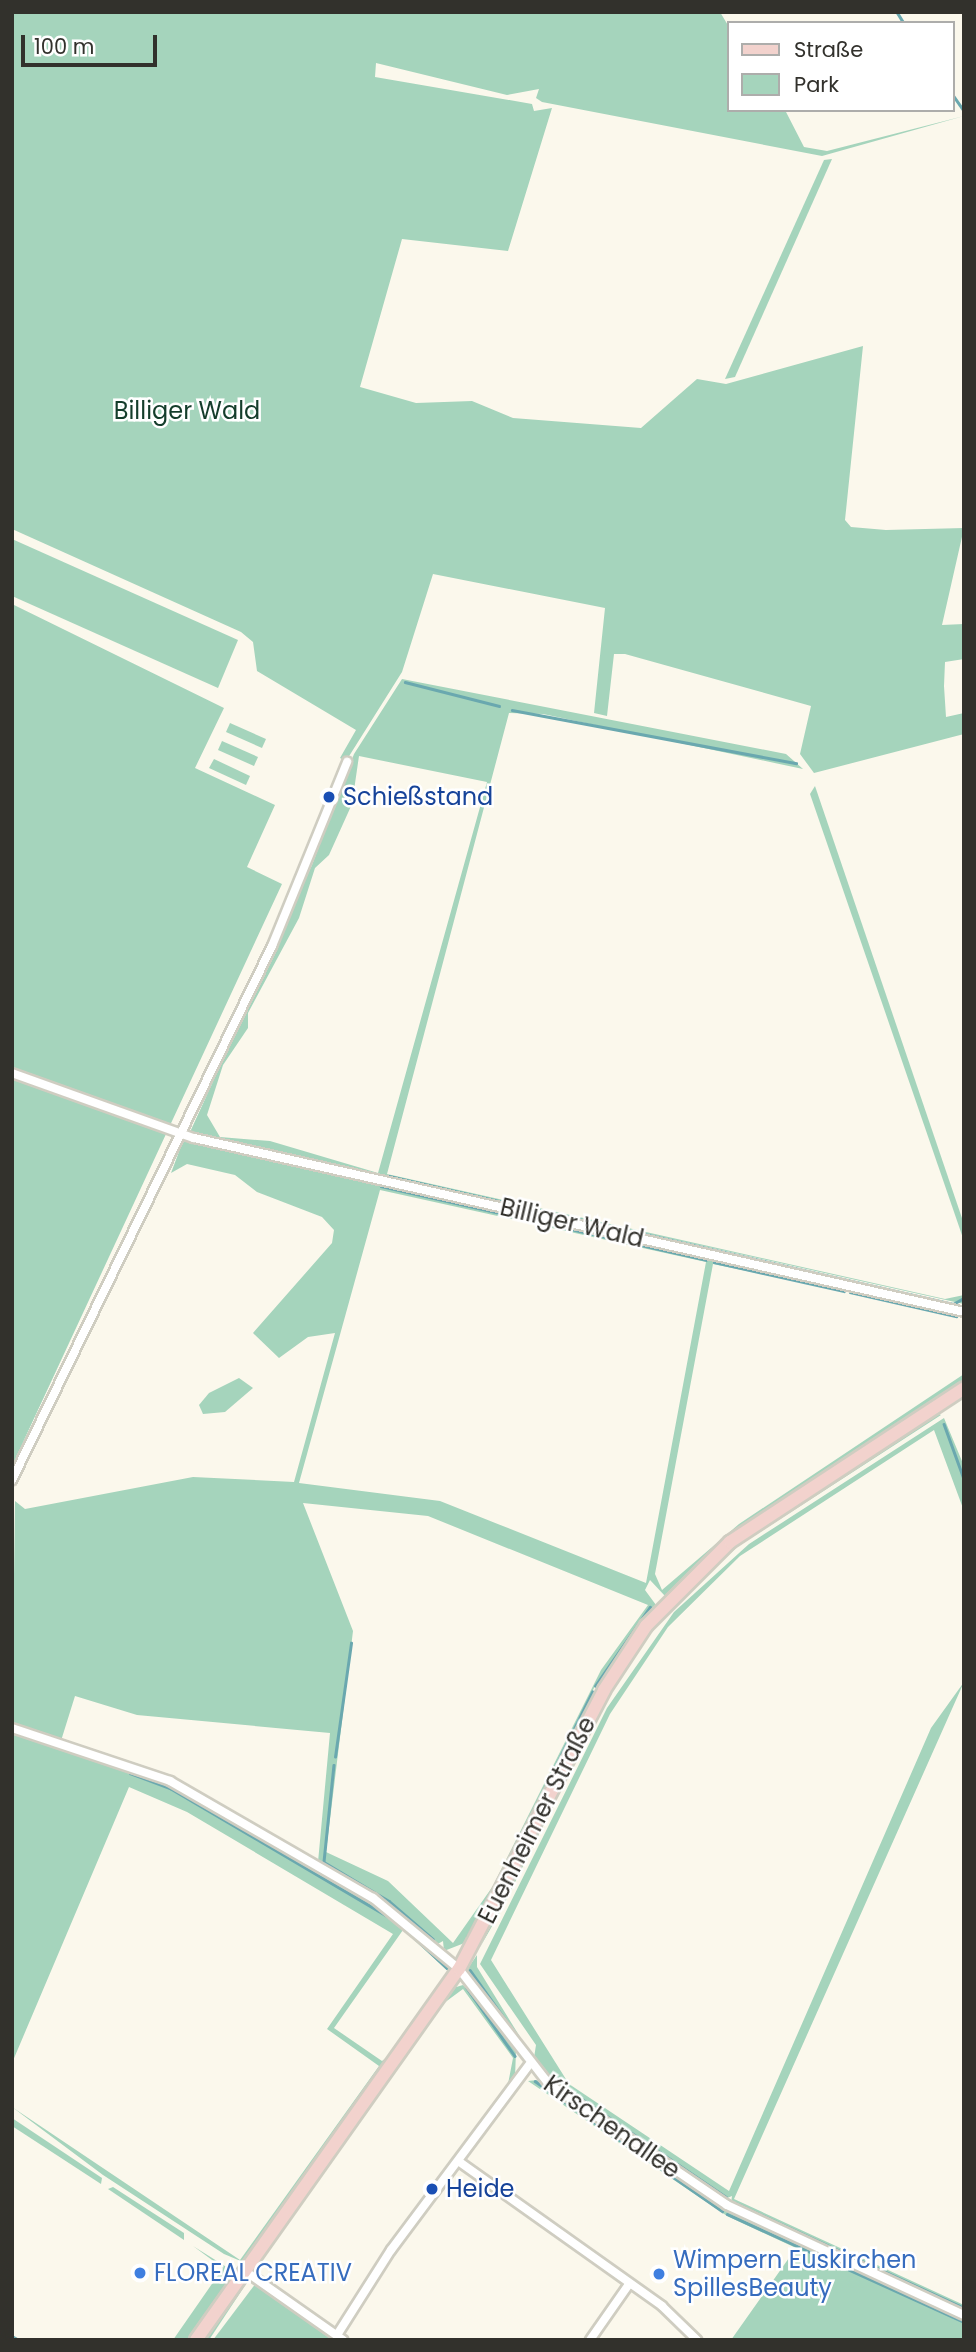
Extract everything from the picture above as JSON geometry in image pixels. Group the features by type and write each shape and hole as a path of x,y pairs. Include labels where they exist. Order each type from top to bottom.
{"main road":[{"name":"Euenheimer Straße","path":"196,2340 459,1969 604,1690 665,1603 747,1530 964,1388"}],"street":[{"path":"12,1480 272,946 347,762"},
{"name":"Billiger Wald","path":"12,1073 181,1132 964,1312"},
{"name":"Kirschenallee","path":"12,1728 178,1785 384,1905 459,1969 529,2065 727,2205 964,2315"},
{"path":"245,2271 340,2337 391,2250 461,2163 529,2065"},
{"path":"461,2163 629,2284 697,2340"},
{"path":"590,2340 629,2284"}],"green space":[{"name":"Billiger Wald","path":"12,12 720,12 727,24 727,112 786,112 804,147 827,151 964,116 822,156 542,102 536,98 539,89 507,95 376,63 375,77 532,104 534,111 552,108 508,251 402,239 360,387 416,403 472,401 513,418 641,428 697,379 726,384 863,346 845,520 851,527 886,530 964,528 942,625 964,624 964,659 945,662 944,686 946,717 964,713 964,734 814,773 800,754 811,706 625,654 614,654 607,716 594,713 605,608 433,574 402,672 346,761 340,758 356,730 257,671 253,642 241,632 12,529"},
{"path":"832,159 735,377 725,379 824,160"},
{"path":"12,539 238,640 218,688 12,596"},
{"path":"12,604 224,708 195,768 275,805 247,867 282,884 12,1466"},
{"path":"402,679 786,754 803,769 543,714 509,713 387,1174 945,1299 964,1295 964,1304 190,1132 312,865 354,754","holes":["359,756 487,782 378,1173 270,1141 220,1137 207,1115 223,1065 248,1028 248,1013 299,918 315,868 329,855 352,804"]},
{"path":"230,723 266,739 262,748 226,732"},
{"path":"222,741 258,757 254,766 218,750"},
{"path":"214,759 250,776 246,785 209,768"},
{"path":"815,786 964,1224 964,1241 810,794"},
{"path":"183,1141 964,1316 713,1264 655,1574 662,1590 739,1524 964,1374 964,1381 737,1531 665,1596 650,1580 645,1590 656,1605 594,1688 467,1942 444,1951 443,1941 436,1945 385,1901 318,1862 330,1733 137,1715 75,1696 60,1744 12,1724 15,1501 25,1509 193,1477 294,1482 335,1333 308,1337 279,1358 253,1333 332,1243 334,1230 322,1217 257,1192 235,1175 187,1164 171,1173","holes":["380,1190 706,1262 646,1583 440,1501 299,1483","303,1503 428,1516 648,1605 601,1670 493,1886 453,1943 388,1881 326,1852 353,1631"]},
{"path":"239,1378 253,1388 225,1412 203,1414 199,1405 209,1393"},
{"path":"935,1412 941,1415 737,1547 656,1624 607,1699 479,1949 607,1694 645,1635 724,1554"},
{"path":"944,1418 964,1466 964,1511 934,1430 740,1556 668,1627 610,1714 491,1960 569,2084 729,2191 931,1728 964,1682 734,2199 964,2305 964,2311 731,2203 732,2196 725,2199 550,2081 533,2064 536,2045 480,1964 607,1708 674,1612 749,1544"},
{"path":"12,1732 168,1783 378,1905 449,1966 449,1972 399,2039 448,1971 403,1930 334,2028 382,2061 391,2054 243,2262 224,2254 103,2175 12,2107 240,2260 379,2066 327,2029 393,1934 187,1812 129,1787 12,2063"},
{"path":"477,1955 477,1967 533,2058 466,1971"},
{"path":"463,1985 481,1999 516,2051 515,2078 508,2084 513,2058 463,1989 444,2003 254,2271 453,1988"},
{"path":"537,2080 711,2199 964,2318 964,2340 731,2340 796,2248 727,2216 528,2081"},
{"path":"12,2118 102,2178 101,2184 12,2126"},
{"path":"113,2187 184,2233 184,2240 108,2189"},
{"path":"193,2246 236,2273 190,2340 173,2340 223,2268"},
{"path":"248,2281 209,2340 203,2340 245,2282"},
{"path":"256,2283 339,2340 213,2340"}],"waterway":[{"path":"897,12 903,21"},
{"path":"955,98 964,111"},
{"path":"405,682 499,706"},
{"path":"512,710 796,763"},
{"path":"389,1176 953,1304 964,1298"},
{"path":"381,1186 706,1260"},
{"path":"714,1262 844,1291"},
{"path":"850,1292 956,1316"},
{"path":"944,1424 964,1479"},
{"path":"595,1686 650,1607"},
{"path":"335,1757 351,1643"},
{"path":"516,1846 592,1692"},
{"path":"334,1765 324,1862 389,1901 433,1939"},
{"path":"130,1773 170,1788 392,1919"},
{"path":"467,1937 487,1902"},
{"path":"415,1938 447,1968"},
{"path":"470,1970 524,2046"},
{"path":"467,1988 515,2056"},
{"path":"545,2074 726,2197"},
{"path":"535,2081 722,2211"},
{"path":"735,2203 964,2308"},
{"path":"727,2214 964,2322"},
{"path":"12,2336 19,2340"},
{"path":"311,2340 323,2340"}],"place":[{"name":"Schießstand","path":"329,797"},
{"name":"Heide","path":"432,2189"},
{"name":"FLOREAL CREATIV","path":"140,2273"},
{"name":"Wimpern Euskirchen SpillesBeauty","path":"659,2274"}]}
